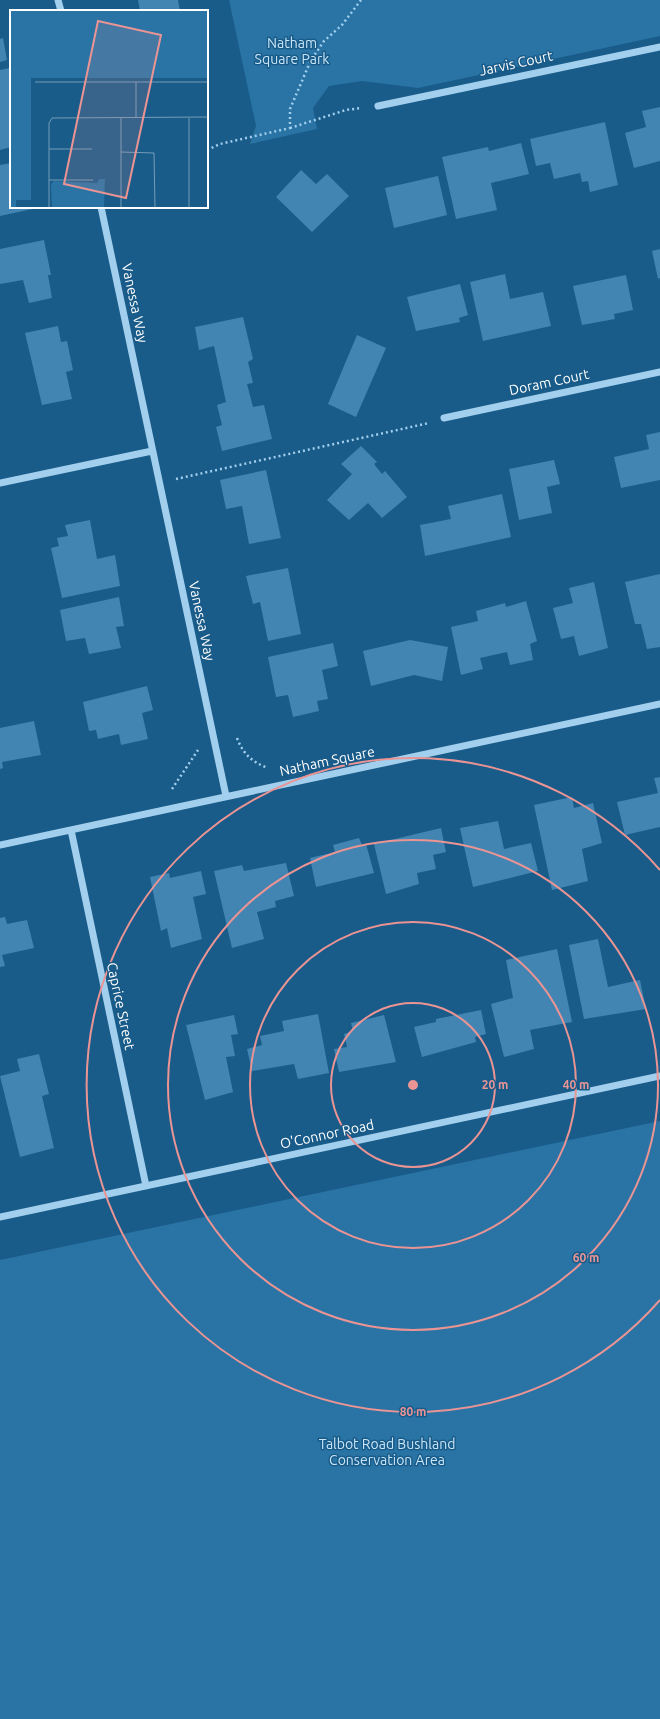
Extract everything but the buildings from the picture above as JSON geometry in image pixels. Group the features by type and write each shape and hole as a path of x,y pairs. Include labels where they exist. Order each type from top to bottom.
{"street":[{"path":"58,0 61,10"},
{"name":"Jarvis Court","path":"378,106 660,47"},
{"name":"Vanessa Way","path":"101,208 226,796"},
{"name":"Doram Court","path":"444,418 660,372"},
{"path":"0,483 152,451"},
{"name":"Natham Square","path":"0,845 660,704"},
{"name":"Caprice Street","path":"71,830 146,1186"},
{"name":"O'Connor Road","path":"0,1217 660,1076"}],"path":[{"path":"290,128 290,108 311,60 324,41 342,25 361,0"},
{"path":"208,150 220,144 290,128 346,110 378,106"},
{"path":"159,480 177,479 377,433 416,426 444,418"},
{"path":"170,790 176,786 199,749"}],"green space":[{"name":"Natham Square Park","path":"229,0 660,0 660,36 418,88 362,81 329,86 313,108 317,129 250,144 256,126"},
{"name":"Talbot Road Bushland Conservation Area","path":"660,1121 660,1719 0,1719 0,1260"}]}
